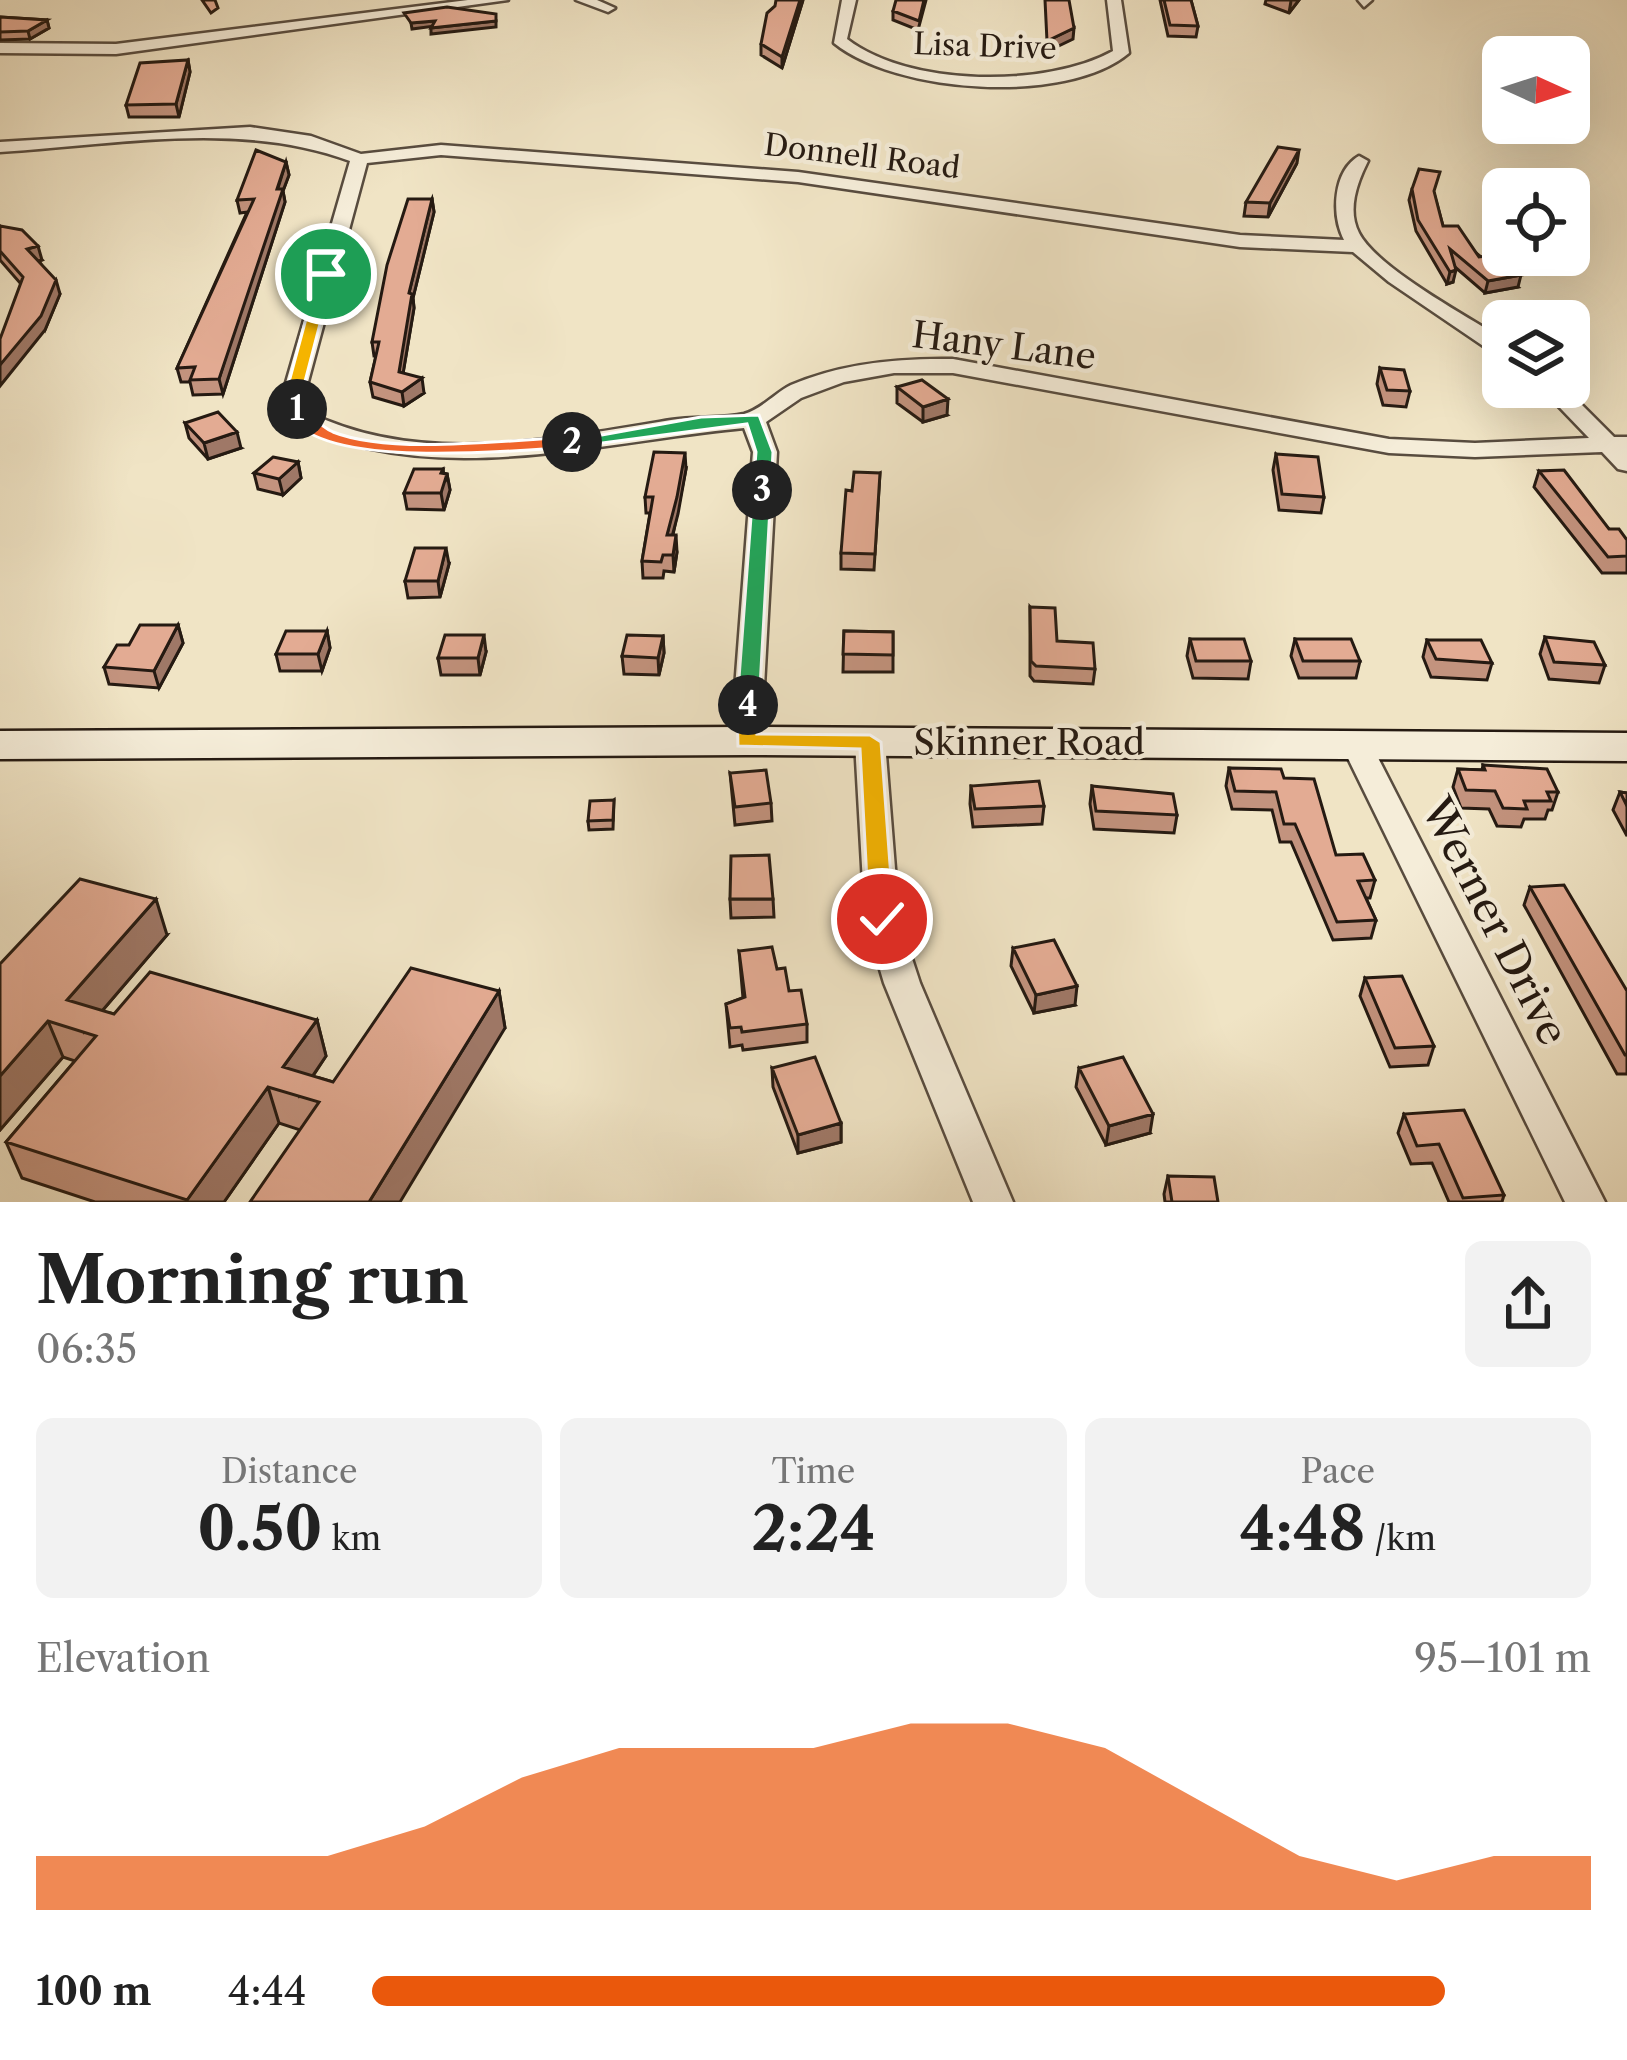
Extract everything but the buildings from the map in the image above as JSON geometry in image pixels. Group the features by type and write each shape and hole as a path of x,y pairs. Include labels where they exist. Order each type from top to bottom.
{"street":[{"path":"0,48 116,49 287,19 501,0"},
{"path":"583,0 608,8"},
{"name":"Lisa Drive","path":"849,0 839,40 848,52 867,62 918,73 1015,80 1054,78 1106,66 1121,53 1114,0"},
{"path":"0,148 250,132 311,141 359,159"},
{"name":"Donnell Road","path":"359,159 441,150 798,177 1240,242 1356,246"},
{"name":"Hany Lane","path":"359,159 294,393 299,417 325,435 363,445 510,447 753,419 794,392 828,379 867,368 930,365 1389,446 1621,451"},
{"path":"1359,161 1346,185 1345,211 1347,230 1356,246 1482,334"},
{"path":"1573,408 1621,451"},
{"path":"746,741 765,452 753,419"},
{"name":"Skinner Road","path":"0,745 746,741 1627,746"},
{"path":"870,742 882,919 902,983 993,1202"},
{"name":"Werner Drive","path":"1357,746 1585,1202"}],"route":[{"path":"326,274 294,393 299,417 325,435 363,445 408,448 510,447 753,419 765,452 746,741 870,742 882,919"}]}
